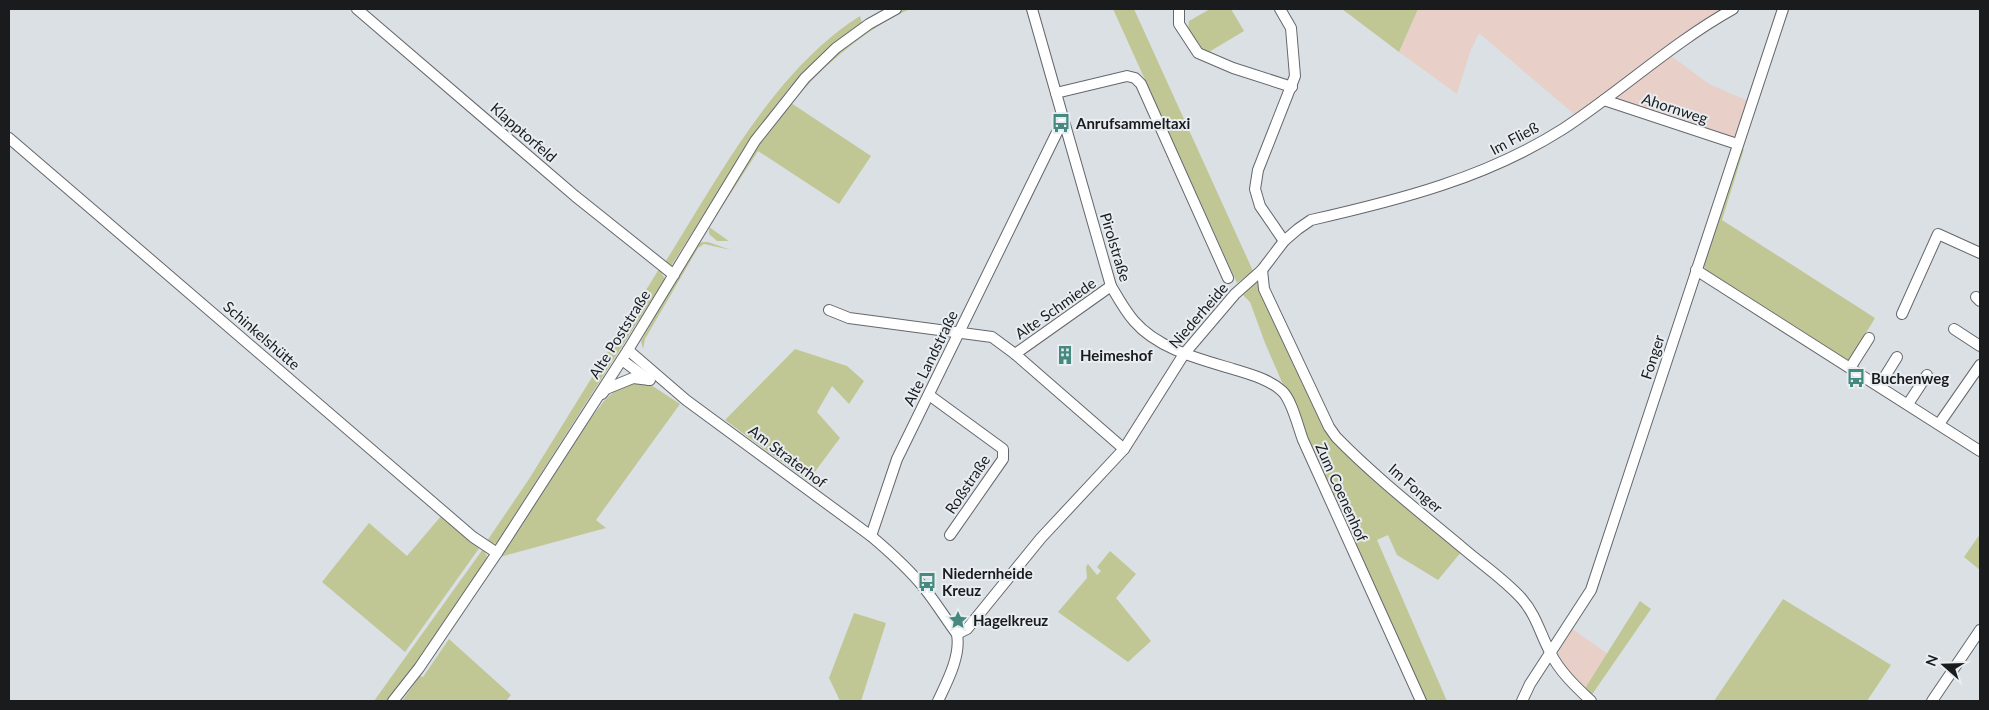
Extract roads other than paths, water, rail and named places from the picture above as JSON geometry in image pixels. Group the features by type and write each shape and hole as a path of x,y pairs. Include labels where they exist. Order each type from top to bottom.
{"street":[{"name":"Klapptorfeld","path":"357,9 575,196 674,275"},
{"name":"Alte Poststraße","path":"393,701 419,668 497,553 622,360 755,142 805,78 836,48 869,24 896,9"},
{"path":"1032,9 1063,120"},
{"path":"1179,9 1179,24 1198,53 1233,68 1292,87"},
{"path":"1280,9 1291,28 1295,76 1258,170 1255,189 1260,206 1284,241"},
{"name":"Im Fließ","path":"1284,241 1311,220 1409,196 1466,178 1498,165 1563,129 1671,49 1733,9"},
{"name":"Fonger","path":"1522,701 1530,684 1591,590 1783,9"},
{"path":"1056,93 1127,76 1135,78 1141,84 1228,278"},
{"name":"Ahornweg","path":"1604,100 1737,144"},
{"name":"Pirolstraße","path":"1063,120 1111,286 1135,322 1153,336 1184,354"},
{"name":"Alte Landstraße","path":"871,536 897,458 1063,120"},
{"name":"Schinkelshütte","path":"9,138 473,537 497,553"},
{"path":"1902,314 1938,234 1980,253"},
{"name":"Niederheide","path":"957,634 967,629 1041,538 1124,449 1184,354 1234,294 1262,270 1284,241"},
{"name":"Im Fonger","path":"1262,270 1264,289 1329,427 1336,437 1465,550 1508,585 1533,612 1550,653 1574,686 1591,701"},
{"path":"1696,270 1980,451"},
{"name":"Alte Schmiede","path":"1015,354 1111,286"},
{"name":"Alte Schmiede","path":"829,310 849,318 946,332 960,332 992,338 1015,354 1124,449"},
{"path":"1954,329 1980,346"},
{"path":"1850,368 1869,338"},
{"name":"Am Straterhof","path":"628,350 686,400 871,536"},
{"name":"Zum Coenenhof","path":"1184,354 1251,375 1268,382 1282,391 1288,400 1302,440 1421,701"},
{"path":"1879,386 1897,357"},
{"name":"Am Straterhof","path":"622,360 650,380 686,400"},
{"path":"1939,424 1980,365"},
{"path":"1908,404 1927,375"},
{"path":"586,414 606,389 633,378 650,380"},
{"name":"Roßstraße","path":"929,395 1003,449 1003,459 950,535"},
{"path":"871,536 895,556 919,582 957,634 958,641 954,662 938,701"},
{"path":"1932,701 1980,630"}],"place":[{"name":"Anrufsammeltaxi","path":"1061,123"},
{"name":"Heimeshof","path":"1065,355"},
{"name":"Buchenweg","path":"1856,378"},
{"name":"Niedernheide Kreuz","path":"927,582"},
{"name":"Hagelkreuz","path":"958,620"}]}
